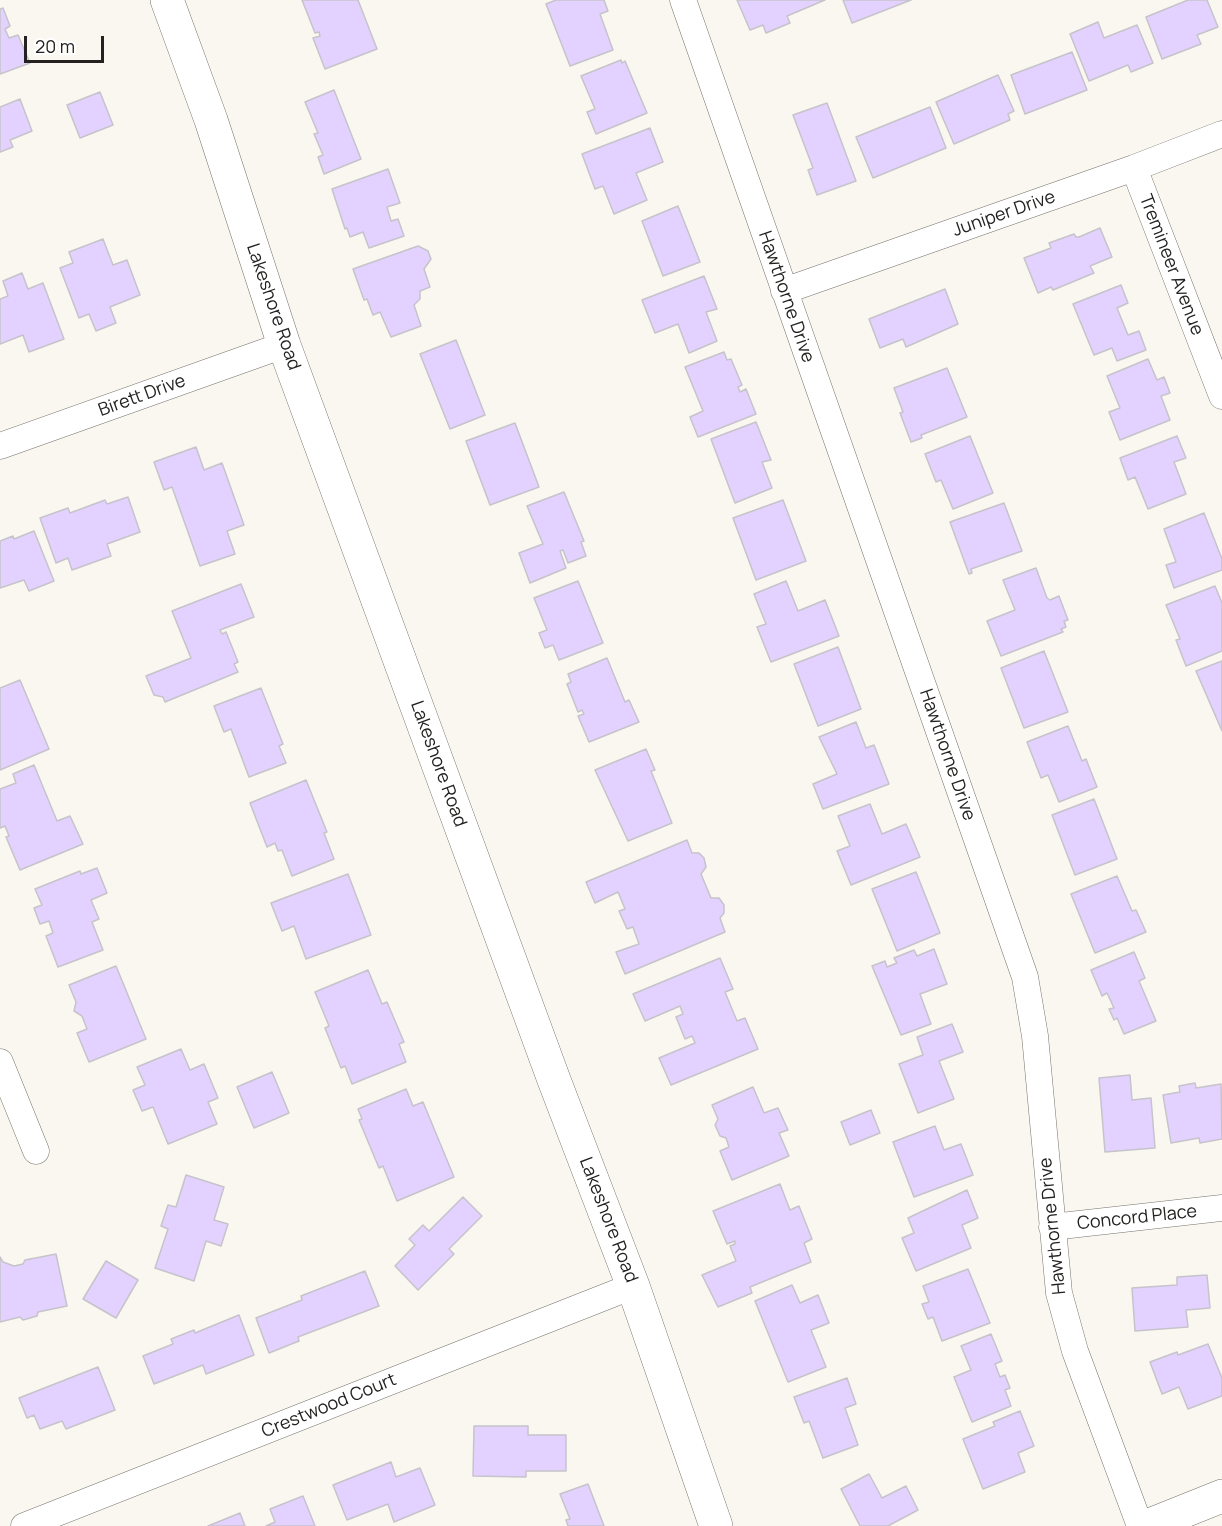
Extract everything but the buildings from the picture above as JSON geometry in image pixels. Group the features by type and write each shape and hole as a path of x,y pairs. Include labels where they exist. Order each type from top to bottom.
{"main road":[{"name":"Lakeshore Road","path":"167,0 211,120 284,345 554,1080 633,1286 716,1526"},
{"path":"1148,1526 1222,1496"}],"street":[{"name":"Hawthorne Drive","path":"683,0 1025,977 1035,1036 1059,1293 1066,1323 1140,1526"},
{"name":"Juniper Drive","path":"784,291 1134,168 1222,134"},
{"name":"Tremineer Avenue","path":"1134,168 1222,396"},
{"name":"Birett Drive","path":"0,446 284,345"},
{"path":"0,1062 36,1151"},
{"name":"Concord Place","path":"1052,1227 1222,1208"},
{"name":"Crestwood Court","path":"24,1526 633,1286"}]}
